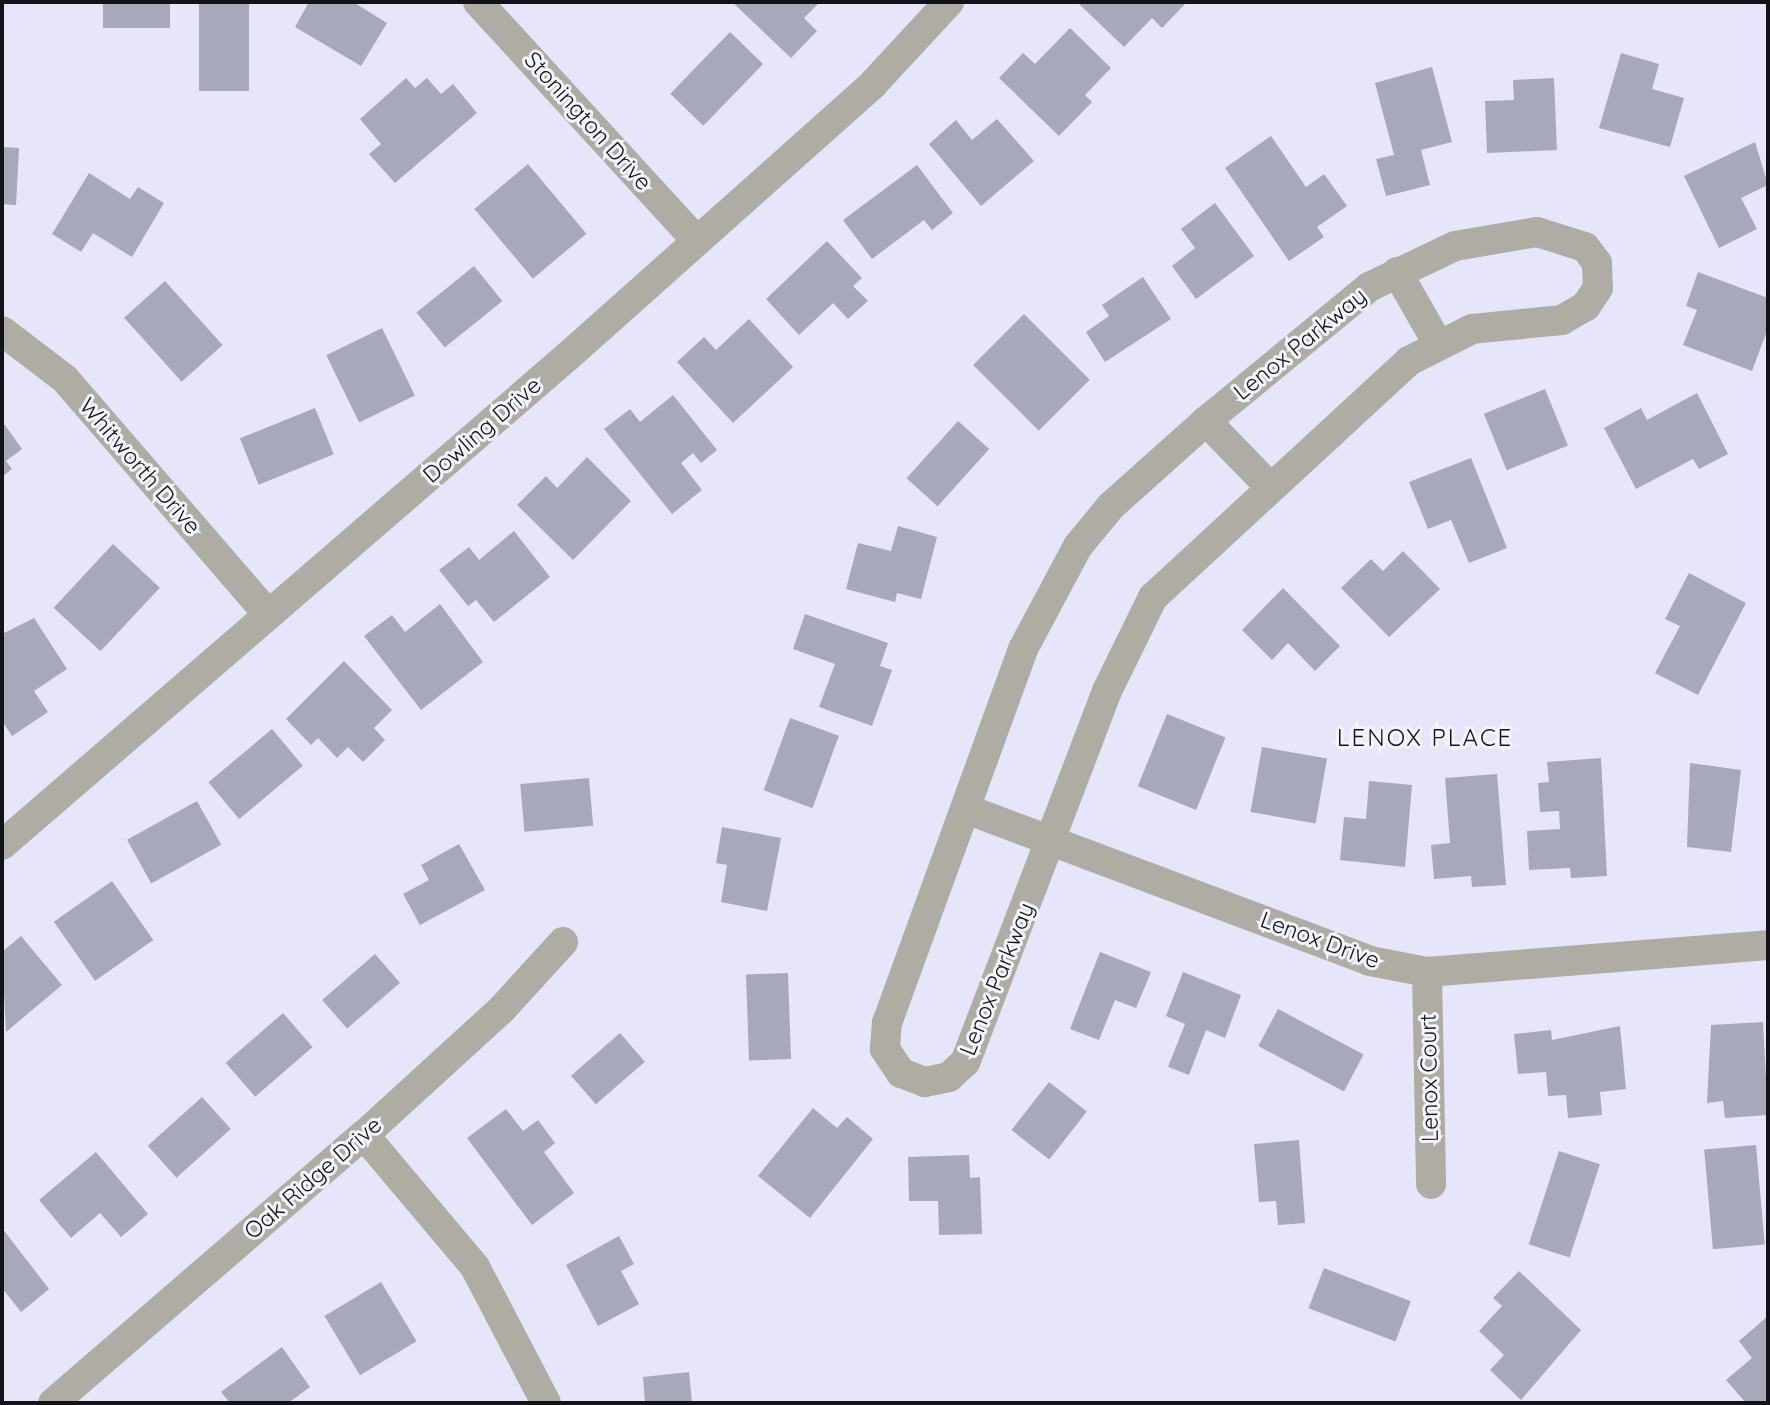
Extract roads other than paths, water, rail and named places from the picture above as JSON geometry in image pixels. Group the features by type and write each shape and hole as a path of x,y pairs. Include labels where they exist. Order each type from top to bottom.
{"street":[{"name":"Stonington Drive","path":"478,2 697,241"},
{"name":"Dowling Drive","path":"2,845 697,241 873,84 949,2"},
{"name":"Lenox Parkway","path":"1537,232 1585,247 1597,263 1598,288 1586,306 1562,320 1472,329 1437,342 1268,485 1153,597 1124,649 965,1062 949,1077 925,1082 901,1073 885,1049 887,1023 969,810 1049,590 1111,506 1301,339 1397,272 1455,246 1537,232"},
{"path":"1397,272 1437,342"},
{"name":"Whitworth Drive","path":"2,331 65,379 267,613"},
{"path":"1206,421 1268,485"},
{"path":"969,810 1052,840"},
{"name":"Lenox Drive","path":"1052,840 1370,961 1427,972 1768,945"},
{"name":"Oak Ridge Drive","path":"53,1403 364,1135 501,1010 563,942"},
{"name":"Lenox Court","path":"1427,972 1431,1184"},
{"path":"364,1135 475,1267 545,1403"}],"district":[{"name":"LENOX PLACE","path":"1425,738"}]}
